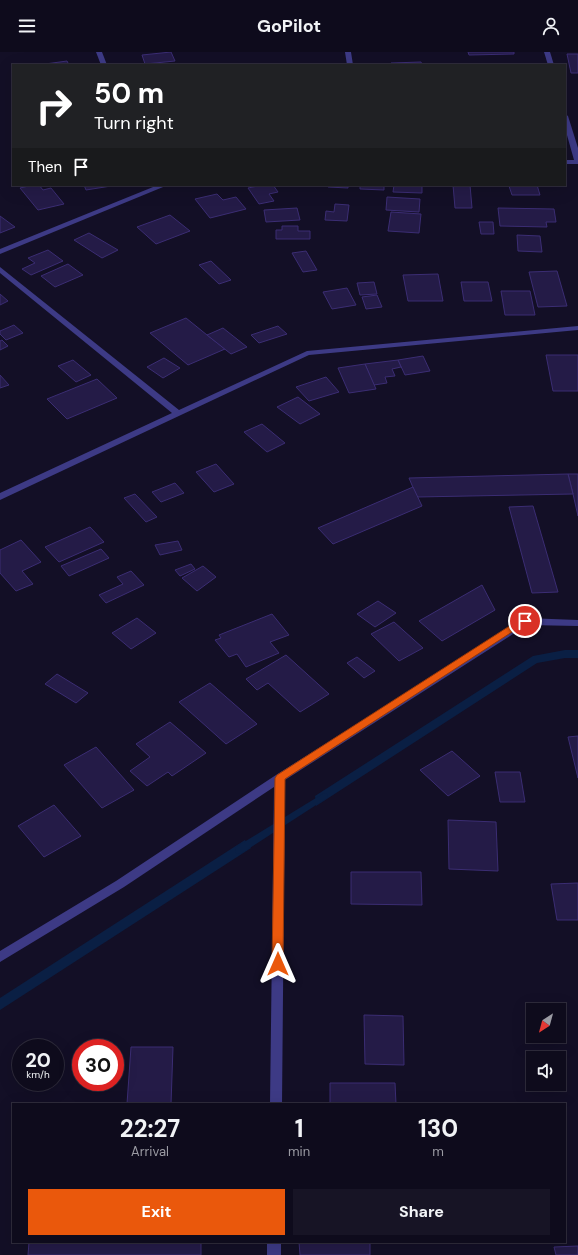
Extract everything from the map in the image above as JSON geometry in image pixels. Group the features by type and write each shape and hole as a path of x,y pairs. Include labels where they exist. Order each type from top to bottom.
{"street":[{"path":"99,52 104,64"},
{"path":"348,52 350,64"},
{"path":"547,52 551,64"},
{"path":"566,119 578,161 566,162"},
{"path":"0,252 149,188 159,186"},
{"path":"0,269 178,413"},
{"path":"0,497 307,353 578,328"},
{"path":"0,957 120,884 280,778 525,621 578,623"},
{"path":"276,1103 280,778"},
{"path":"274,1243 274,1255"}],"water":[{"path":"565,650 578,650 578,658 565,658 537,663 316,806 315,796 533,656"},
{"path":"245,840 251,848 0,1010 0,998"}],"building":[{"path":"171,52 175,61 145,64 142,55"},
{"path":"468,52 514,52 514,54 469,55"},
{"path":"567,54 578,54 578,73 571,73"},
{"path":"67,61 68,64 45,64"},
{"path":"421,62 422,64 391,64"},
{"path":"40,186 43,190 51,188 64,204 38,210 20,188"},
{"path":"84,186 111,186 86,190"},
{"path":"258,186 274,186 278,192 269,194 274,201 259,204 248,188"},
{"path":"348,186 348,188 328,187"},
{"path":"360,186 384,186 384,190 360,189"},
{"path":"394,186 422,186 422,193 393,192"},
{"path":"453,186 470,186 472,208 455,208"},
{"path":"509,186 537,186 540,195 512,195"},
{"path":"217,194 223,200 236,197 246,209 210,218 195,199"},
{"path":"387,197 420,199 419,212 386,210"},
{"path":"335,204 349,205 347,221 325,220 326,211 334,212"},
{"path":"297,208 300,220 266,222 264,210"},
{"path":"498,208 554,209 556,222 546,222 547,227 500,226"},
{"path":"391,212 421,214 419,233 388,231"},
{"path":"170,215 190,231 156,244 137,227"},
{"path":"0,216 15,227 0,233"},
{"path":"479,222 493,222 494,234 481,234"},
{"path":"282,226 298,226 298,231 310,231 310,239 276,239 276,230 282,230"},
{"path":"89,233 118,250 102,258 74,240"},
{"path":"517,235 540,236 542,252 518,251"},
{"path":"48,250 63,261 31,275 22,269 35,263 28,258"},
{"path":"306,251 317,270 303,272 292,253"},
{"path":"211,261 231,280 219,284 199,265"},
{"path":"68,264 83,275 55,287 41,276"},
{"path":"557,271 567,306 538,307 529,272"},
{"path":"438,274 443,301 408,301 403,275"},
{"path":"374,282 377,294 360,295 357,283"},
{"path":"461,282 488,282 492,301 464,301"},
{"path":"347,288 356,305 332,309 323,292"},
{"path":"501,291 530,291 535,315 505,315"},
{"path":"0,294 8,301 0,305"},
{"path":"377,295 382,307 366,309 362,297"},
{"path":"186,318 225,349 188,365 150,333"},
{"path":"14,325 23,333 6,340 0,334 0,331"},
{"path":"278,326 287,334 259,343 251,335"},
{"path":"223,328 247,347 231,354 207,335"},
{"path":"2,340 8,346 0,350 0,341"},
{"path":"546,355 578,355 578,391 553,391"},
{"path":"423,356 430,371 405,375 398,360"},
{"path":"164,358 180,368 163,378 147,367"},
{"path":"73,360 91,375 76,382 58,366"},
{"path":"398,360 401,367 392,369 395,376 385,377 387,383 374,385 365,364"},
{"path":"365,364 376,389 349,393 338,368"},
{"path":"0,375 9,385 0,388"},
{"path":"326,377 339,392 309,401 296,387"},
{"path":"97,379 117,398 67,419 47,399"},
{"path":"298,397 320,414 300,424 277,407"},
{"path":"262,424 285,443 267,452 244,432"},
{"path":"216,464 234,484 214,492 196,472"},
{"path":"568,474 578,474 578,516 573,494"},
{"path":"568,474 573,494 417,497 409,478"},
{"path":"175,483 184,493 161,502 152,492"},
{"path":"413,487 422,506 333,544 318,528"},
{"path":"135,494 157,517 146,522 124,498"},
{"path":"533,506 558,592 532,593 509,507"},
{"path":"90,527 104,542 59,562 45,547"},
{"path":"21,540 41,562 22,571 33,584 16,591 0,573 0,550"},
{"path":"178,541 182,550 160,555 155,545"},
{"path":"101,549 109,558 69,576 61,566"},
{"path":"191,564 195,569 180,576 175,570"},
{"path":"203,566 216,577 197,591 182,578"},
{"path":"131,571 144,585 106,603 99,595 123,584 117,577"},
{"path":"482,585 495,610 442,641 419,621"},
{"path":"378,601 396,613 375,627 357,614"},
{"path":"272,614 289,635 270,642 279,653 246,667 237,654 229,657 215,640 221,638 219,635"},
{"path":"137,618 156,633 131,649 112,633"},
{"path":"394,622 423,648 399,661 371,634"},
{"path":"286,655 329,694 300,712 268,683 257,690 246,679"},
{"path":"357,657 375,671 364,678 347,663"},
{"path":"57,674 88,693 76,703 45,684"},
{"path":"210,683 257,724 226,744 179,702"},
{"path":"170,722 206,753 172,776 168,772 147,786 130,771 150,757 136,744"},
{"path":"578,736 578,778 568,737"},
{"path":"96,747 134,790 102,808 64,765"},
{"path":"452,751 480,776 448,796 420,770"},
{"path":"495,772 520,772 525,802 500,802"},
{"path":"54,805 81,836 44,857 18,826"},
{"path":"448,820 496,822 498,871 449,869"},
{"path":"351,872 421,872 422,905 351,904"},
{"path":"578,883 578,920 557,920 551,884"},
{"path":"364,1015 403,1016 404,1065 365,1064"},
{"path":"131,1047 173,1047 171,1103 127,1103"},
{"path":"330,1083 395,1083 396,1103 330,1103"},
{"path":"29,1243 201,1243 201,1255 28,1255"},
{"path":"299,1243 370,1243 370,1255 300,1255"},
{"path":"578,1246 578,1255 556,1255 554,1247"}],"waterway":[{"path":"239,850 324,796"}],"route":[{"path":"278,964 280,778 525,621"}]}
